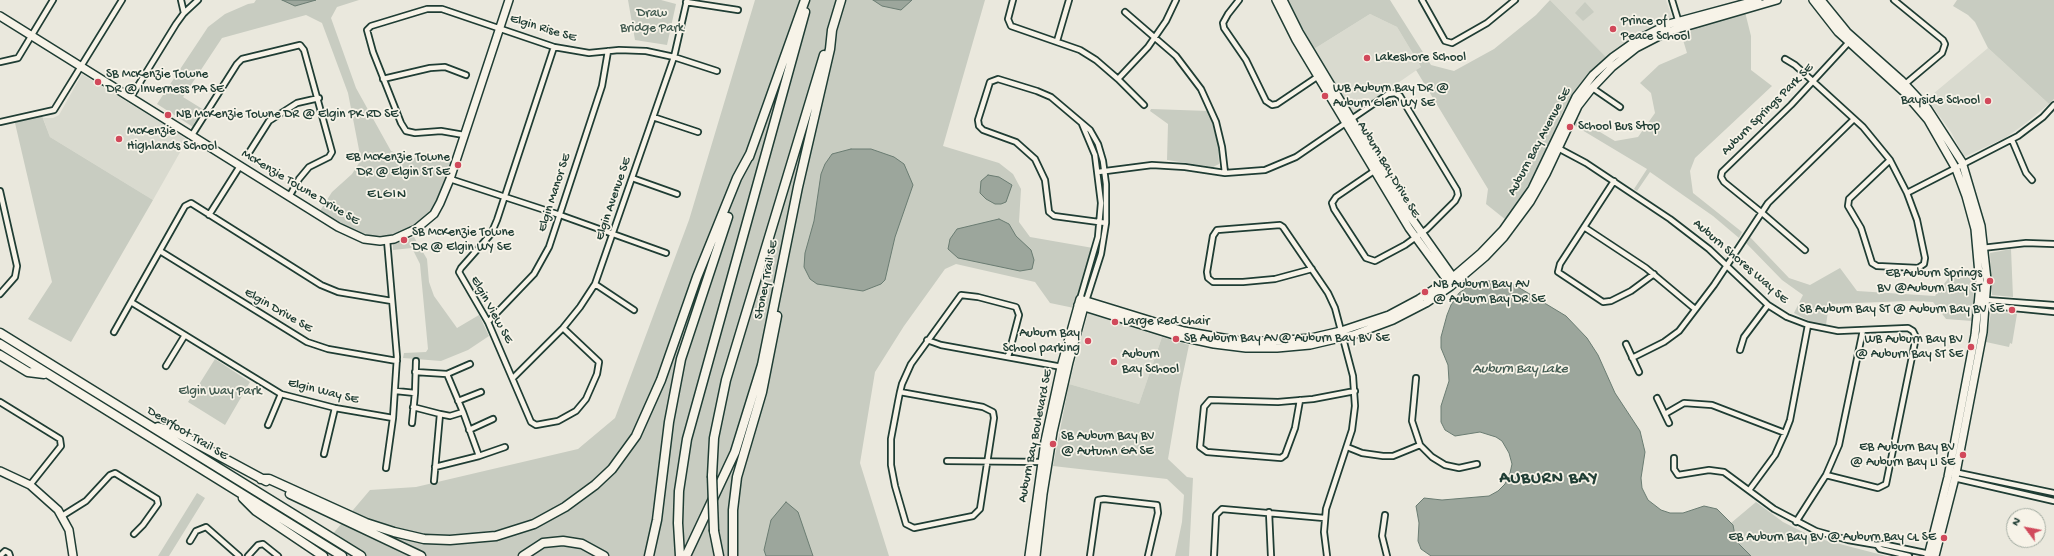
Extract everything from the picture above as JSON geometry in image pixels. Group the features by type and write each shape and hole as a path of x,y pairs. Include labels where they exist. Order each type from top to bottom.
{"highway":[{"path":"649,556 657,520 669,422 681,359 690,328 750,154 805,0"},
{"path":"680,556 678,544 679,491 687,439 809,0"},
{"name":"Stoney Trail SE","path":"686,556 728,468 745,423 762,365 799,179 830,49 832,30 841,0"},
{"path":"719,556 714,530 712,476 714,438 726,380 832,30"},
{"path":"261,479 269,479 366,523 394,532 424,539 450,540 496,536 534,524 565,507 595,485 612,469 638,430 661,380 694,284 737,178 750,154"},
{"path":"733,556 733,510 737,477 762,392 770,356 783,278 787,242"},
{"name":"Deerfoot Trail SE","path":"0,333 361,556"},
{"name":"Deerfoot Trail SE","path":"0,344 342,556"},
{"path":"0,355 28,372 48,374"},
{"path":"142,421 177,433 261,479 421,556"},
{"path":"236,490 253,509 323,556"},
{"path":"523,556 543,544 563,541 582,544 604,556"}],"street":[{"path":"0,62 18,58 53,0"},
{"path":"0,122 54,110 122,0"},
{"path":"181,0 184,13"},
{"path":"131,97 184,13 198,0"},
{"name":"McKenzie Towne Drive SE","path":"3,18 82,66 289,197 352,234 364,239 386,240 412,231 434,214 450,179 509,0"},
{"path":"1013,0 1008,19 1011,26 1080,50 1096,60 1144,105"},
{"path":"1057,41 1069,0"},
{"path":"1118,79 1138,59 1155,37 1176,0"},
{"path":"1239,0 1223,23 1224,28 1246,60 1266,101 1272,105 1277,104 1320,74"},
{"name":"Auburn Bay Drive SE","path":"1276,0 1287,26 1320,74 1418,235 1452,282"},
{"name":"Auburn Bay Drive SE","path":"1283,0 1320,74"},
{"path":"1422,0 1445,40 1452,43 1487,23 1515,0"},
{"path":"1672,0 1679,24"},
{"name":"Auburn Bay Avenue SE","path":"1082,303 1177,336 1230,346 1262,348 1294,347 1342,335 1402,309 1452,282 1481,253 1513,216 1536,182 1556,147 1567,112 1589,86 1599,69 1624,48 1654,31 1758,0"},
{"name":"Auburn Bay Avenue SE","path":"1737,6 1777,0"},
{"path":"1674,458 1674,469 1678,475 1718,470 1731,476 1774,508 1796,522 1834,537 1877,545 1882,544 1933,556 1981,344 1984,303 1981,248 1959,167 1928,120 1903,86 1831,24 1813,0"},
{"path":"1821,0 1851,40"},
{"path":"1894,0 1943,40 1945,44 1942,53 1903,86"},
{"path":"687,1 738,10"},
{"name":"Elgin Avenue SE","path":"513,378 563,328 580,307 595,284 674,57 687,1"},
{"name":"Elgin Rise SE","path":"383,78 373,52 367,30 371,26 427,9 442,8 554,47 589,53 635,49 674,57 717,71"},
{"path":"1125,12 1176,56 1190,72 1207,100 1219,134 1225,173"},
{"name":"Auburn Springs Park SE","path":"1761,212 1724,182 1721,177 1722,172 1813,82 1851,40"},
{"path":"192,135 237,64 242,59 300,45 304,50 319,98 332,152 329,157 309,167 300,178 289,197"},
{"name":"Elgin View SE","path":"554,47 491,234 459,272 488,322 531,422 536,425 558,421 576,411 586,398 597,374 599,362 563,328"},
{"name":"Elgin Manor SE","path":"488,322 534,274 549,247 602,86 608,51"},
{"path":"1786,59 1854,119 1871,136 1890,160 1908,194 1922,237 1924,264 1916,268 1875,264 1871,261 1861,228 1848,208 1847,203 1866,181 1890,160"},
{"path":"464,135 441,131 415,133 406,131 383,78 430,68 445,67 466,75"},
{"path":"1082,303 1101,254 1106,223 1107,206 1104,171 1098,144 1090,130 1051,97 1037,90 997,79 992,80 988,85 978,123 983,130 1016,142 1036,159 1045,180 1048,194 1047,209 1050,214 1106,223"},
{"path":"1589,86 1620,107"},
{"path":"1098,172 1138,166 1160,165 1225,173 1255,172 1277,166 1296,157 1388,94 1395,93 1400,96 1457,190 1458,195 1445,212 1418,235 1377,261 1370,261 1334,209 1332,202 1336,197 1377,169"},
{"path":"250,150 269,121 297,103 319,98"},
{"path":"1908,194 2012,140 2053,108"},
{"path":"653,117 698,132"},
{"path":"1632,358 1672,336 1695,309 1727,265 1761,212 1779,191 1854,119"},
{"path":"1081,122 1095,155 1101,203 1100,222 1082,303"},
{"path":"2012,140 2026,173 2032,180"},
{"name":"Auburn Shores Way SE","path":"1556,147 1614,181 1670,219 1727,265 1768,305 1787,317 1808,325 1838,331 1908,328 1915,334 1888,482 1885,486 1878,488 1826,475"},
{"path":"209,215 240,166"},
{"path":"632,178 678,194"},
{"path":"450,179 505,196 666,253"},
{"path":"1614,181 1560,264 1558,269 1560,275 1599,301 1607,302 1638,287 1654,274"},
{"path":"0,191 16,266 15,278 0,294"},
{"path":"114,332 185,206 191,203 321,285 338,292 392,301"},
{"path":"1761,212 1805,250"},
{"path":"1312,269 1275,279 1255,282 1213,282 1207,275 1213,236 1216,231 1221,228 1247,228 1275,224 1283,227 1312,269 1332,300 1355,391 1353,422 1346,447 1330,491 1324,518 1324,541 1326,556"},
{"path":"1584,227 1654,274 1695,309"},
{"path":"386,240 397,361 396,391 386,468"},
{"path":"1981,248 2026,243 2054,244"},
{"name":"Elgin Drive SE","path":"160,252 307,342 328,349 397,361"},
{"path":"595,284 634,310"},
{"path":"900,392 990,409 994,418 980,509 976,515 914,528 908,526 894,486 891,465 891,439 900,392 908,370 927,340 959,297 966,295 1012,305 1017,310 1019,315 1008,357"},
{"name":"Elgin Way SE","path":"131,302 281,394 334,408 393,418"},
{"name":"Auburn Bay Boulevard SE","path":"1029,556 1044,462 1064,367 1082,303"},
{"path":"1984,303 2054,305"},
{"path":"1984,303 2054,312"},
{"path":"1740,350 1744,337 1768,305"},
{"path":"1750,489 1775,455 1790,420 1808,325"},
{"path":"1796,522 1826,475 1842,437 1863,330"},
{"path":"166,366 185,335"},
{"path":"927,340 941,345 1064,367"},
{"path":"1626,344 1639,372"},
{"path":"412,423 416,361"},
{"path":"416,372 447,374 470,364"},
{"path":"447,374 479,456"},
{"path":"1416,378 1412,421 1420,445 1432,457 1445,465 1459,468 1477,464"},
{"path":"396,391 415,394"},
{"path":"1300,400 1295,428 1285,456 1281,458 1207,452 1200,447 1203,412 1205,404 1208,400 1214,399 1262,402 1300,400 1355,391"},
{"path":"458,402 481,392"},
{"path":"268,425 281,394"},
{"path":"1657,398 1669,423"},
{"path":"0,402 60,439 61,446 30,485"},
{"path":"1665,414 1684,403 1712,405 1785,433"},
{"path":"413,407 450,416 463,412"},
{"path":"324,454 334,408"},
{"path":"434,480 440,414"},
{"path":"469,430 493,420"},
{"path":"1346,447 1362,453 1393,456 1420,445"},
{"path":"435,467 479,456 504,447"},
{"path":"948,461 1044,462"},
{"name":"Auburn Bay Boulevard SE","path":"1036,556 1044,462"},
{"path":"0,471 30,485 51,502 62,516 71,536 73,556"},
{"path":"62,516 86,501 110,474 115,473 157,499 158,504 143,525 134,534"},
{"path":"1952,475 2054,493"},
{"path":"1952,475 2054,501"},
{"path":"1090,556 1098,500 1104,498 1157,505 1158,513 1148,556"},
{"path":"1214,556 1216,515 1219,510 1225,508 1324,518"},
{"path":"1270,512 1271,556"},
{"path":"1386,515 1382,536 1387,556"},
{"path":"190,541 196,531 206,527 239,556"},
{"path":"248,556 258,545 263,544 278,556"},
{"path":"1877,545 1880,549 1909,556"},
{"path":"0,556 5,551 9,552 10,556"}],"shaded area":[{"name":"Prince of Peace School","path":"1550,0 1666,0 1671,15 1670,19 1642,32 1606,57"},
{"name":"Lakeshore School","path":"1370,14 1397,27 1421,67 1353,114 1314,49"},
{"name":"Bayside School","path":"1988,48 2049,104 2005,138 1964,157 1951,132 1927,99"},
{"name":"McKenzie Highlands School","path":"82,74 187,140 153,200 50,137 43,118 53,118 59,115"},
{"name":"Auburn Bay School","path":"1088,313 1162,337 1139,404 1069,384"}],"green space":[{"path":"256,0 359,0 337,7 331,18 356,88 391,151 412,159 426,153 451,162 436,204 428,215 411,228 389,235 373,236 350,229 320,211 332,192 352,174 361,160 348,93 322,23 306,15 222,38 183,97 204,110 193,127 157,104 208,27 225,14 254,3"},
{"name":"Draw Bridge Park","path":"628,0 661,0 676,4 667,45 635,40"},
{"path":"755,0 985,0 943,146 999,163 1013,174 1021,189 1019,222 1030,237 1093,248 1074,308 1050,303 1035,282 956,264 945,269 904,326 875,372 860,463 889,556 314,556 370,490 416,487 578,449 615,418 689,220"},
{"path":"1287,0 1390,0 1431,65 1454,71 1494,49 1536,15 1550,0 1606,57 1579,86 1564,109 1536,173 1506,220 1486,204 1488,189 1416,70 1421,67 1397,27 1370,14 1314,49"},
{"path":"1957,0 2054,0 2054,99 2049,104 1988,48 1975,22 1968,15 1953,6"},
{"path":"1585,2 1594,12 1583,21 1575,13"},
{"path":"1745,12 1751,36 1751,70 1772,86 1695,158 1690,171 1693,193 1742,232 1739,238 1713,216 1650,172 1637,191 1634,189 1647,169 1572,124 1575,117 1615,141 1638,137 1655,113 1651,93 1640,83 1659,65 1687,53 1680,30"},
{"path":"1151,109 1209,111 1218,145 1219,164 1213,167 1167,160 1168,124 1150,111"},
{"path":"42,116 50,137 153,200 71,342 28,319 52,282 15,123 16,120"},
{"path":"414,237 427,259 429,282 434,296 457,328 479,315 489,336 468,350 441,361 403,358 404,353 426,352 428,349 420,264 412,248 393,250 393,244"},
{"path":"1750,237 1789,278 1810,285 1840,268 1857,291 1935,296 1953,272 1975,271 1972,321 1946,319 1933,302 1909,301 1829,304 1826,325 1811,322 1794,313 1803,295 1782,280 1746,243"},
{"path":"2011,249 2013,297 1992,295 1990,253"},
{"path":"1991,312 2017,314 2012,344 2010,343 2009,347 1986,342"},
{"path":"1162,337 1189,345 1168,459 1187,477 1193,478 1189,556 1175,556 1182,522 1184,495 1167,479 1053,466 1069,384 1139,404"},
{"name":"Elgin Way Park","path":"215,359 250,382 225,425 188,402"},
{"path":"197,493 205,498 169,556 158,556"},
{"path":"1756,502 1783,522 1813,537 1886,556 1751,556 1736,541 1731,523"}],"water":[{"path":"282,0 316,0 295,6"},
{"path":"873,0 912,0 901,10 882,6"},
{"path":"851,149 871,149 894,157 904,164 913,185 895,237 885,280 881,284 863,291 817,284 810,279 804,267 805,253 814,221 821,174 825,164 832,154"},
{"path":"988,175 999,177 1012,185 1006,202 995,204 986,199 980,193 981,181"},
{"path":"999,219 1009,224 1016,236 1031,250 1034,260 1032,269 1020,271 958,258 948,249 950,239 957,229"},
{"name":"Auburn Bay Lake","path":"1488,281 1503,281 1513,284 1566,316 1587,338 1598,355 1615,393 1640,431 1645,452 1641,478 1642,488 1648,500 1661,510 1670,513 1683,513 1704,506 1717,509 1733,525 1736,541 1751,556 1431,556 1421,549 1418,541 1419,523 1416,506 1424,498 1442,500 1489,496 1498,491 1505,484 1510,473 1512,464 1509,453 1502,441 1496,437 1480,432 1455,436 1445,430 1441,422 1441,406 1449,381 1448,365 1441,348 1441,337 1447,315 1451,305 1459,293 1470,285"},
{"path":"786,502 798,512 813,556 766,556 764,550 771,520"}],"place":[{"name":"Prince of Peace School","path":"1613,29"},
{"name":"Lakeshore School","path":"1367,58"},
{"name":"SB McKenzie Towne DR @ Inverness PA SE","path":"98,82"},
{"name":"WB Auburn Bay DR @ Auburn Glen WY SE","path":"1325,96"},
{"name":"Bayside School","path":"1988,101"},
{"name":"NB McKenzie Towne DR @ Elgin PK RD SE","path":"168,115"},
{"name":"School Bus Stop","path":"1570,127"},
{"name":"McKenzie Highlands School","path":"119,139"},
{"name":"EB McKenzie Towne DR @ Elgin ST SE","path":"458,165"},
{"name":"SB McKenzie Towne DR @ Elgin WY SE","path":"404,240"},
{"name":"EB Auburn Springs BV @Auburn Bay ST","path":"1990,281"},
{"name":"NB Auburn Bay AV @ Auburn Bay DR SE","path":"1425,292"},
{"name":"SB Auburn Bay ST @ Auburn Bay BV SE","path":"2012,310"},
{"name":"Large Red Chair","path":"1115,322"},
{"name":"SB Auburn Bay AV@ Auburn Bay BV SE","path":"1176,339"},
{"name":"Auburn Bay School parking","path":"1088,341"},
{"name":"WB Auburn Bay BV @ Auburn Bay ST SE","path":"1971,347"},
{"name":"Auburn Bay School","path":"1114,362"},
{"name":"SB Auburn Bay BV @ Autumn GA SE","path":"1053,444"},
{"name":"EB Auburn Bay BV @ Auburn Bay LI SE","path":"1963,455"},
{"name":"EB Auburn Bay BV @ Auburn Bay CL SE","path":"1944,538"}],"district":[{"name":"ELGIN","path":"387,195"},
{"name":"AUBURN BAY","path":"1549,479"}]}
